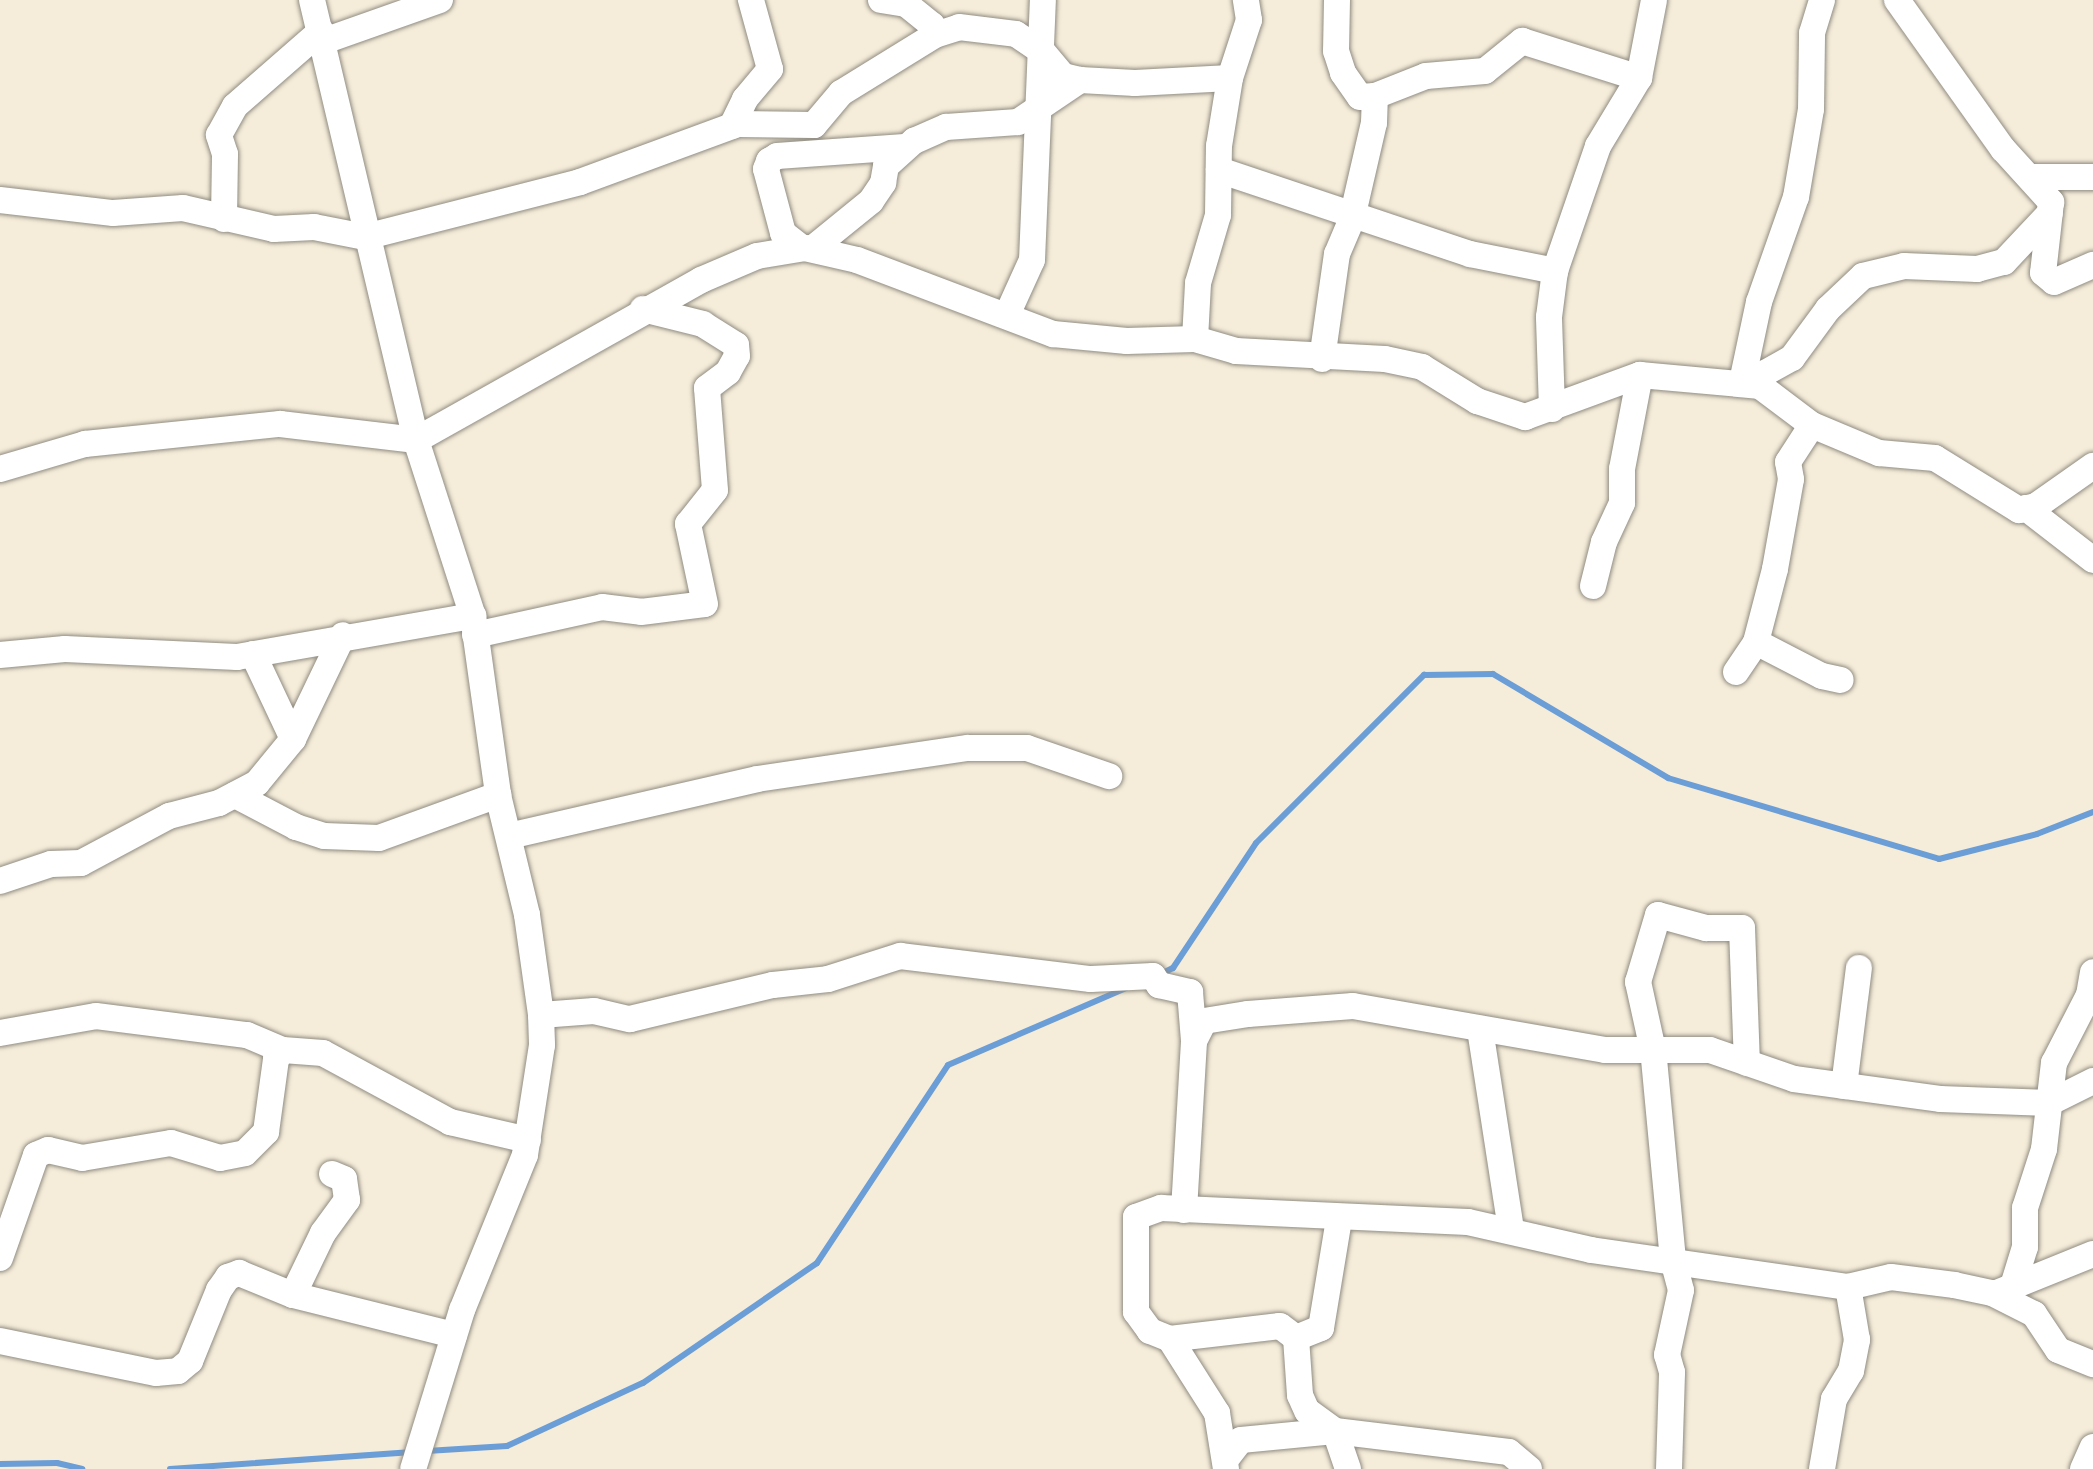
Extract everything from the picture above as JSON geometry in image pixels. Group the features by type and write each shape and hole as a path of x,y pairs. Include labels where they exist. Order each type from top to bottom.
{"street":[{"path":"312,0 323,36 365,237 416,440 474,625 498,795 527,915 541,1015 542,1045 528,1140 454,1335 413,1469"},
{"path":"224,219 225,154 219,135 235,106 323,36 440,0"},
{"path":"732,126 745,99 770,69 751,0"},
{"path":"881,0 906,4 932,25 935,35"},
{"path":"1007,315 1032,260 1042,105 1043,0"},
{"path":"1195,339 1198,283 1218,215 1219,170 1230,78 1249,20 1246,0"},
{"path":"1337,0 1336,51 1343,73 1360,97 1375,96 1426,76 1485,71 1522,41 1639,78"},
{"path":"1552,409 1549,317 1555,271 1598,146 1639,78 1654,0"},
{"path":"1751,384 1759,302 1796,197 1811,109 1812,33 1822,0"},
{"path":"1897,0 2003,149 2051,202 2043,273 2054,282 2093,265"},
{"path":"806,127 824,117 841,93 935,35 959,27 993,28 1016,34 1043,52 1063,76 1080,80 1135,83 1230,78"},
{"path":"807,249 871,201 883,183 886,166 905,147 946,127 1018,122 1080,80"},
{"path":"1322,359 1337,254 1352,218 1374,123 1375,96"},
{"path":"0,200 113,213 183,208 224,219 365,237 580,182 752,121 806,127 834,147 905,147"},
{"path":"807,249 783,233 766,169 769,161 777,156 835,156 857,149"},
{"path":"1219,170 1352,218 1470,254 1555,271"},
{"path":"2030,177 2093,177"},
{"path":"1751,384 1792,358 1828,309 1863,276 1904,266 1977,269 2004,262 2050,213"},
{"path":"0,469 85,444 280,424 416,440 643,309 757,256 807,249 857,260 927,290 1007,315 1053,334 1127,341 1195,339 1236,351 1322,359 1385,359 1422,367 1503,413 1525,417 1640,375 1751,384 1812,425 1879,453 1935,458 2001,501 2026,508 2093,560"},
{"path":"0,655 65,649 253,654 343,635 474,625 602,607 641,612 705,604 688,524 715,490 707,388 714,378 728,372 737,356 736,345 703,324 643,309"},
{"path":"1593,586 1604,542 1622,503 1622,469 1640,375"},
{"path":"1736,672 1756,642 1775,569 1791,479 1788,462 1812,425"},
{"path":"2026,508 2093,466"},
{"path":"0,881 51,864 81,863 169,816 235,795 257,783 293,739 343,635"},
{"path":"1756,642 1822,676 1841,680"},
{"path":"253,654 293,739"},
{"path":"509,836 757,779 968,748 1027,748 1109,776"},
{"path":"235,795 296,827 324,836 379,838 498,795"},
{"path":"1669,1469 1672,1372 1667,1355 1681,1290 1673,1260 1653,1050 1638,982 1658,915 1706,928 1742,928 1747,1063"},
{"path":"541,1015 594,1011 630,1019 773,985 828,979 900,956 1091,979 1153,976 1159,985 1190,992 1194,1041 1184,1210"},
{"path":"1844,1086 1859,968"},
{"path":"2002,1291 2025,1247 2025,1208 2044,1149 2054,1063 2089,995 2093,972"},
{"path":"1194,1041 1204,1021 1353,1006 1605,1050 1710,1050 1794,1079 1940,1099 2049,1103 2093,1081"},
{"path":"0,1033 96,1016 247,1035 283,1050 323,1053 450,1122 528,1140"},
{"path":"1480,1029 1511,1230"},
{"path":"0,1258 36,1155 48,1150 82,1158 171,1143 220,1158 245,1153 266,1132 276,1059 283,1050"},
{"path":"293,1295 308,1275 323,1233 347,1200 344,1179 332,1174"},
{"path":"1348,1469 1335,1431 1307,1411 1300,1395 1296,1338 1280,1326 1170,1339 1150,1331 1136,1312 1136,1217 1161,1208 1339,1219 1468,1222 1591,1250 1848,1287 1891,1277 2002,1291 2034,1314 2058,1350 2093,1364"},
{"path":"1296,1338 1321,1328 1339,1219"},
{"path":"2002,1291 2093,1254"},
{"path":"0,1341 156,1373 178,1371 190,1361 228,1277 239,1273 293,1295 454,1335"},
{"path":"1822,1469 1834,1399 1851,1371 1857,1340 1848,1287"},
{"path":"1170,1339 1217,1413 1226,1464"},
{"path":"1226,1464 1241,1440 1335,1431 1509,1452 1529,1469"},
{"path":"2083,1469 2093,1447"}],"waterway":[{"path":"1159,975 1173,968 1256,843 1424,675 1493,674 1668,778 1939,859 2037,834 2093,812"},
{"path":"427,1451 507,1446 643,1383 817,1263 948,1065 1126,988"},
{"path":"170,1469 412,1452"},
{"path":"0,1464 57,1463 82,1469"}]}
